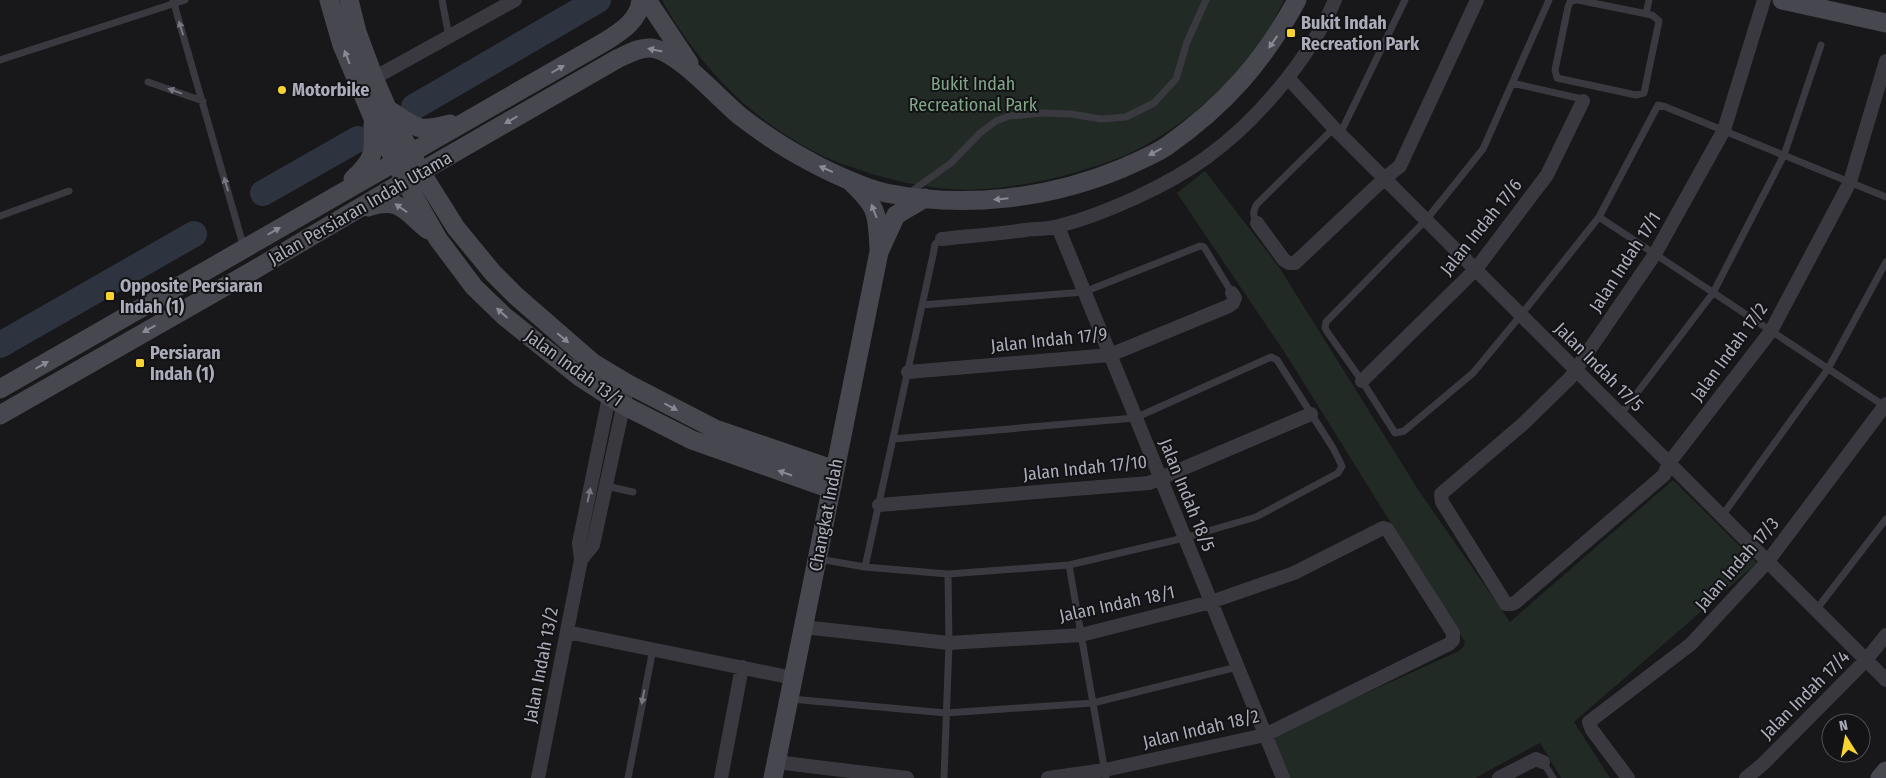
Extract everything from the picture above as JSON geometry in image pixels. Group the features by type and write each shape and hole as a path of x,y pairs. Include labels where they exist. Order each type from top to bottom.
{"main road":[{"path":"329,0 342,45 413,176"},
{"path":"329,200 366,166 370,160 380,114 374,78 357,32 349,0"},
{"name":"Jalan Persiaran Indah Utama","path":"0,389 623,30 638,12 641,0"},
{"name":"Jalan Persiaran Indah Utama","path":"647,0 696,75"},
{"name":"Jalan Persiaran Indah Utama","path":"0,415 254,270 479,138 617,59 639,49 652,48 665,52 696,75 739,114 775,140 811,162 884,193 980,201 1019,197 1061,189 1103,176 1137,162 1165,147 1204,118 1238,87 1279,34 1297,0"},
{"path":"1782,0 1886,22"},
{"path":"380,114 425,129 470,119"},
{"path":"456,228 439,188 440,180 445,167 479,138"},
{"name":"Jalan Indah 13/1","path":"413,176 493,272 529,308 593,363 621,380 715,429 835,470"},
{"name":"Jalan Indah 13/1","path":"413,176 438,239 474,287 504,316 580,377 616,401 692,440 831,489"},
{"name":"Changkat Indah","path":"848,178 868,199 875,212 879,252"},
{"name":"Changkat Indah","path":"775,770 879,252 896,215 916,196"},
{"path":"343,217 379,203 394,203 438,239"},
{"path":"1880,778 1886,771"}],"street":[{"path":"374,78 514,0"},
{"path":"942,239 1058,226 1112,208 1164,183 1206,158 1250,119 1288,78 1312,42 1335,0"},
{"path":"1257,224 1284,260 1289,263 1295,263 1402,163 1477,0"},
{"name":"Jalan Indah 17/1","path":"1512,604 1506,604 1502,599 1442,502 1441,494 1524,423 1570,378 1655,254 1724,130 1764,0"},
{"name":"Jalan Indah 17/2","path":"1512,604 1664,475 1669,463 1771,331 1850,182 1886,60"},
{"name":"Jalan Indah 17/5","path":"1288,78 1337,131 1886,680"},
{"name":"Jalan Indah 17/6","path":"1362,381 1476,269 1547,175 1583,101"},
{"name":"Jalan Indah 18/5","path":"1058,226 1283,778"},
{"name":"Jalan Indah 17/9","path":"908,372 1110,354 1229,306 1233,303 1232,293"},
{"name":"Jalan Indah 13/2","path":"538,778 581,560 579,543 621,380"},
{"name":"Jalan Indah 13/2","path":"581,560 593,545 606,486 616,401"},
{"name":"Jalan Indah 17/3","path":"1628,778 1592,730 1589,722 1691,644 1768,562 1886,406"},
{"name":"Jalan Indah 17/10","path":"879,505 1149,483 1311,414"},
{"name":"Jalan Indah 18/1","path":"803,627 949,643 1081,635 1211,602 1294,573 1378,530 1387,529 1453,633"},
{"path":"567,632 793,678"},
{"name":"Jalan Indah 18/2","path":"1048,778 1106,774 1265,735 1449,644 1453,640 1453,633"},
{"name":"Jalan Indah 17/4","path":"1746,778 1763,764 1866,660 1886,634"},
{"path":"721,778 742,667"},
{"path":"1499,778 1536,758 1543,762"},
{"path":"775,770 907,778"}],"lane":[{"path":"0,60 173,2 185,0"},
{"path":"442,0 449,37"},
{"path":"916,196 980,133 996,121 1009,116 1043,113 1071,114 1101,119 1126,117 1154,103 1176,79 1188,42 1206,0"},
{"path":"1257,224 1253,216 1257,204 1337,131 1406,0"},
{"path":"1549,0 1483,149 1426,220 1326,322 1325,328 1328,333 1362,381 1395,433 1404,431 1473,373 1521,315 1599,217 1658,105 1724,130 1886,197"},
{"path":"1576,0 1656,17 1659,25 1644,93 1636,95 1561,80 1555,75 1568,6 1570,2 1576,0"},
{"path":"1646,14 1649,0"},
{"path":"173,2 244,248"},
{"path":"1621,414 1713,293 1784,155 1821,45"},
{"path":"148,82 203,101"},
{"path":"1512,83 1583,101"},
{"path":"0,216 69,191"},
{"path":"1599,217 1886,406"},
{"path":"865,567 935,244 942,239"},
{"path":"922,305 1084,292 1200,246 1204,247 1232,293"},
{"path":"1722,516 1828,369 1886,262"},
{"path":"817,559 865,567 948,574 1069,565 1184,538 1256,517 1341,470 1341,462 1277,360 1271,357 1135,418 893,439"},
{"path":"606,486 633,492"},
{"path":"1816,610 1886,520"},
{"path":"1069,565 1106,774"},
{"path":"944,778 949,643 948,574"},
{"path":"628,778 653,649"},
{"path":"789,699 946,713 1093,704 1237,667"},
{"path":"1543,762 1553,778"}],"green space":[{"name":"Bukit Indah Recreational Park","path":"662,0 1284,0 1270,27 1241,67 1190,115 1152,141 1118,158 1066,175 1018,185 969,190 911,184 883,177 828,158 791,139 747,106 727,88 692,46"},
{"path":"1205,171 1279,267 1419,491 1510,622 1673,480 1757,563 1574,722 1610,778 1561,778 1540,743 1475,778 1287,778 1268,738 1459,651 1465,642 1287,356 1177,193"}],"waterway":[{"path":"414,107 598,0"},
{"path":"263,193 358,139"},
{"path":"0,345 194,234"}],"place":[{"name":"Bukit Indah Recreation Park","path":"1291,33"},
{"name":"Motorbike","path":"282,90"},
{"name":"Opposite Persiaran Indah (1)","path":"110,296"},
{"name":"Persiaran Indah (1)","path":"140,363"}]}
